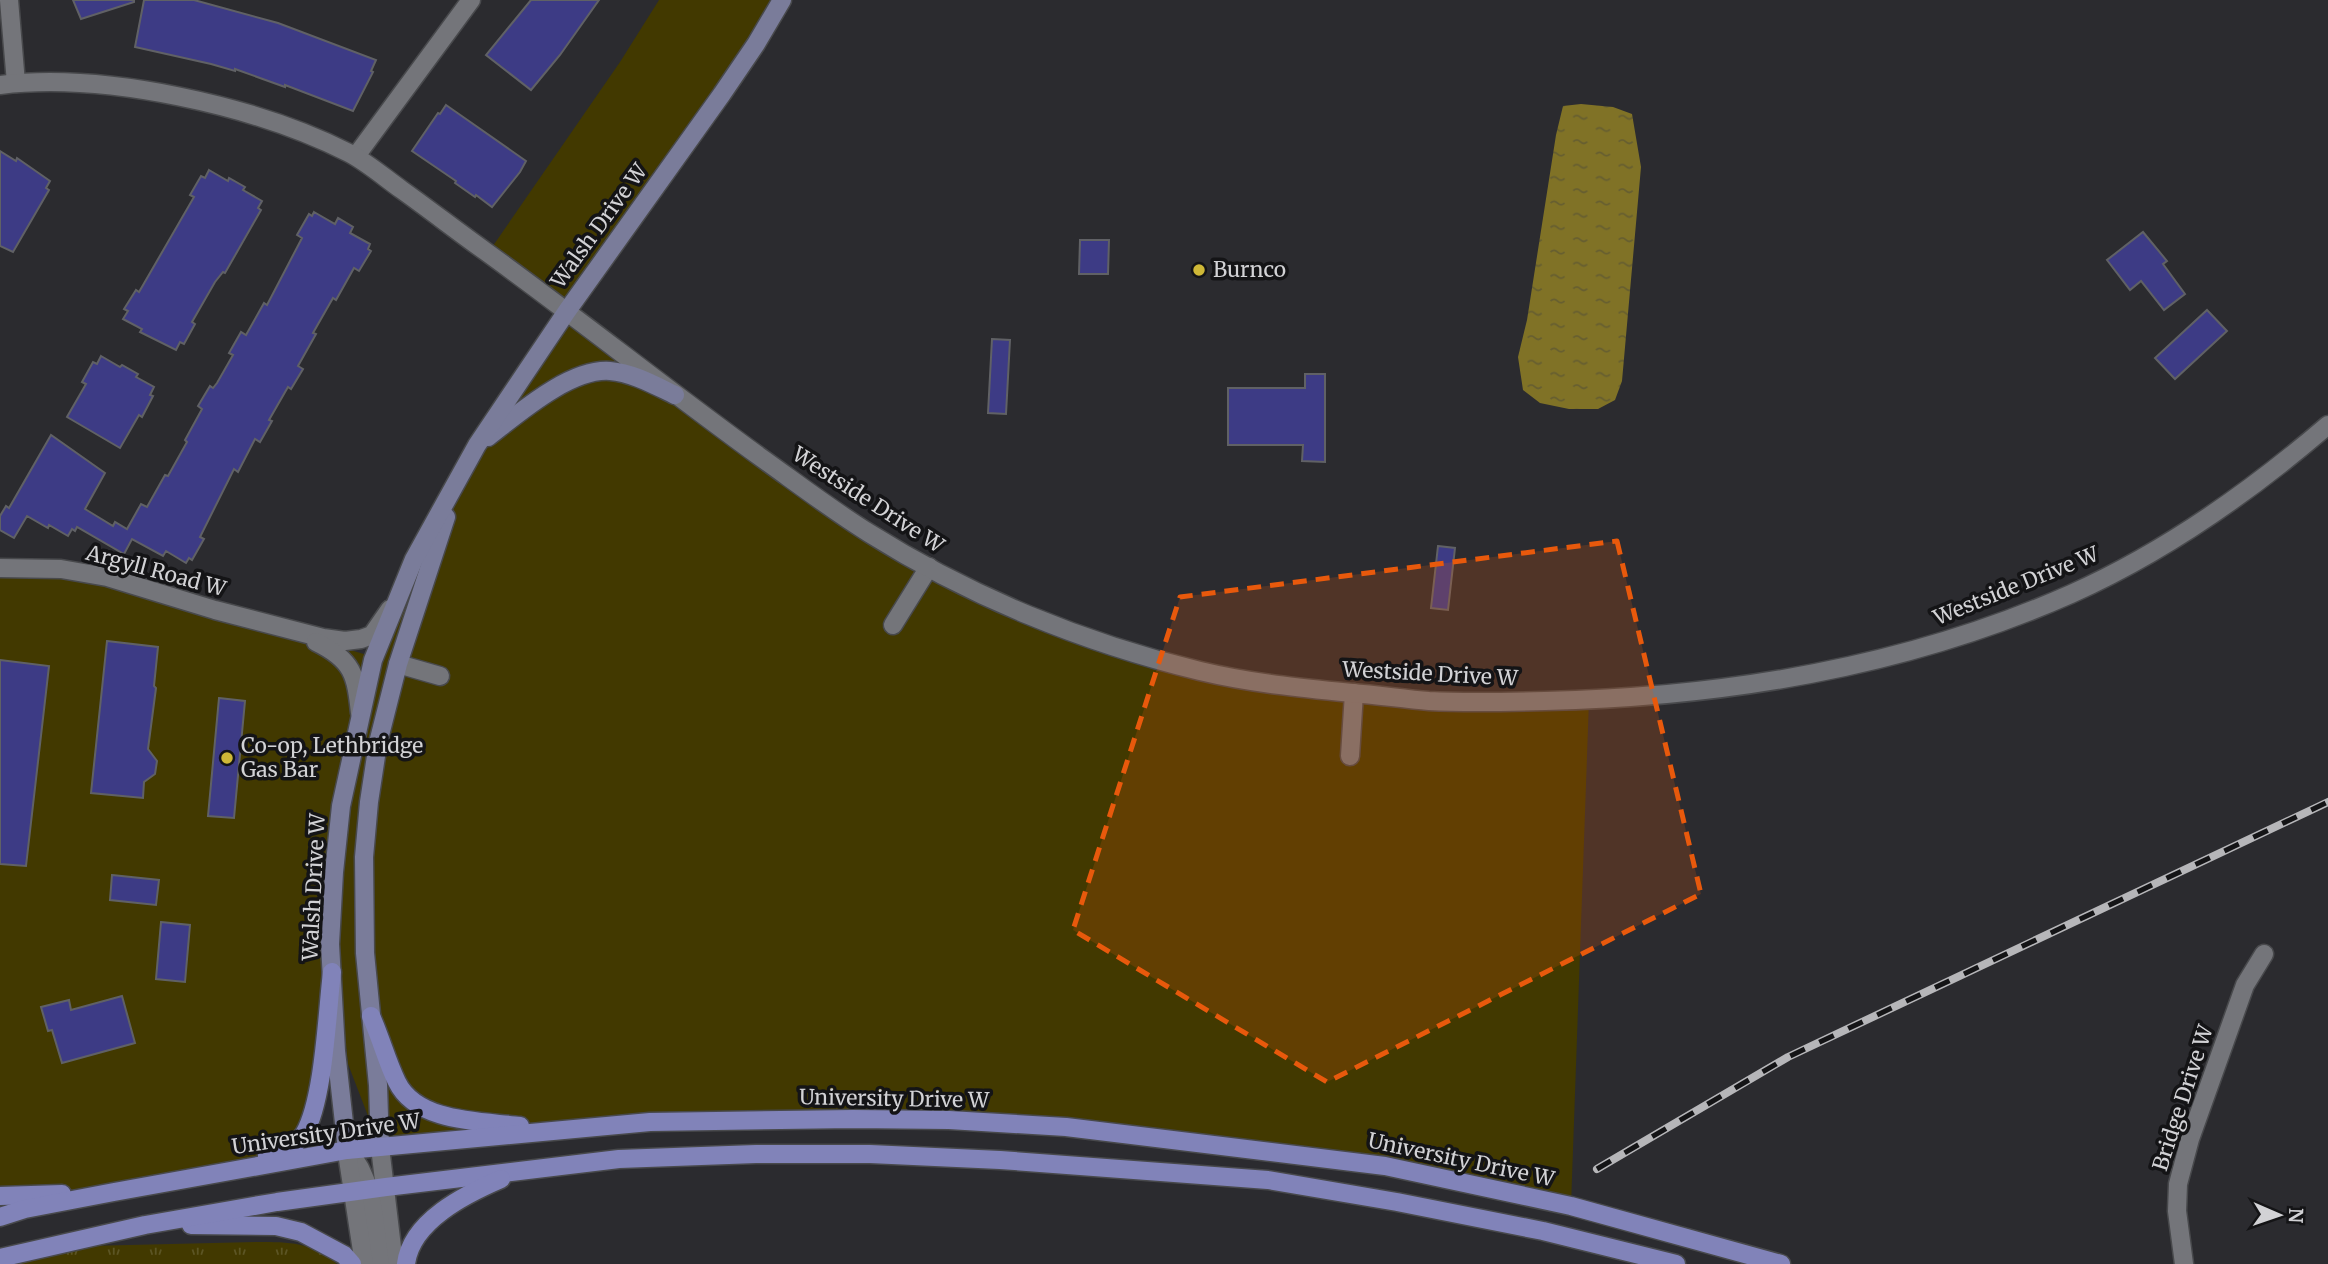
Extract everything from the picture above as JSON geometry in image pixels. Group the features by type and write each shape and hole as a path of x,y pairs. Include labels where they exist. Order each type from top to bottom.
{"main road":[{"name":"Walsh Drive W","path":"347,1150 336,1051 330,944 333,884 341,806 373,660 414,559 477,445 566,311 722,94 782,0"},
{"path":"477,445 545,394 576,378 607,371 635,376 675,395"},
{"name":"Walsh Drive W","path":"380,1147 379,1085 365,953 364,857 378,743 397,664 457,480"},
{"path":"214,1174 290,1148 303,1135 319,1088 332,972"},
{"path":"372,1016 398,1084 410,1100 423,1109 442,1115 552,1130"},
{"name":"University Drive W","path":"0,1217 25,1209 347,1150 650,1122 949,1120 1093,1130 1385,1166 1571,1206 1781,1264"},
{"path":"0,1258 145,1225 369,1189 619,1159 756,1154 884,1155 1000,1160 1268,1180 1543,1231 1676,1264"},
{"path":"406,1264 414,1242 434,1217 473,1191 519,1171"},
{"path":"0,1196 114,1192"},
{"path":"145,1225 276,1226 300,1231 344,1255 352,1264"}],"street":[{"path":"8,84 9,0"},
{"path":"356,156 471,0"},
{"name":"Westside Drive W","path":"8,84 68,83 185,97 300,131 356,156 675,395 827,505 929,567 992,599 1146,656 1203,672 1280,686 1443,701 1613,699 1742,686 1904,653 1980,630 2072,593 2147,556 2277,469 2328,425"},
{"path":"893,625 929,567"},
{"name":"Argyll Road W","path":"0,568 61,569 107,577 297,633"},
{"path":"297,633 345,641 361,639 372,635 397,597"},
{"path":"297,633 329,648 349,666 356,679 361,716"},
{"path":"397,664 440,676"},
{"path":"1350,756 1354,693"},
{"name":"Bridge Drive W","path":"2184,1264 2177,1211 2178,1184 2187,1149 2245,985 2264,954"},
{"path":"365,1264 369,1189 380,1147"},
{"path":"347,1150 369,1189 394,1264"},
{"path":"369,1189 380,1264"}],"highlighted area":[{"path":"1617,541 1701,894 1327,1082 1073,930 1180,597"}],"green space":[{"path":"659,0 782,0 567,310 870,533 1065,628 1280,686 1589,700 1571,1206 1282,1152 853,1119 380,1147 348,1064 340,988 319,1088 290,1148 214,1174 114,1192 0,1196 0,568 26,567 215,610 384,660 397,617 457,480 566,311 488,253 620,62"},
{"path":"290,1243 309,1247 337,1264 0,1264 45,1247"}],"water":[{"path":"1581,104 1613,107 1632,114 1641,167 1622,381 1615,400 1598,409 1569,409 1540,403 1523,390 1518,357 1527,320 1563,106"}],"building":[{"path":"73,0 134,0 134,2 81,19"},
{"path":"144,0 194,0 278,23 376,60 371,71 373,72 353,111 235,69 135,47"},
{"path":"531,0 599,0 531,90 486,55"},
{"path":"446,105 526,161 492,207 412,151"},
{"path":"0,151 16,161 17,158 50,181 46,188 49,190 13,252 0,246"},
{"path":"209,170 245,187 243,190 262,201 258,208 261,210 225,273 215,282 192,322 195,324 184,344 180,342 176,350 140,332 142,329 123,319 128,311 124,309 136,290 139,292 194,197 190,195 201,176 205,178"},
{"path":"314,212 335,224 338,218 353,227 350,233 370,244 368,249 371,251 359,271 354,268 336,300 333,298 298,366 303,369 291,389 288,387 260,442 255,439 238,472 234,469 200,537 204,539 192,560 189,558 186,563 166,551 163,556 132,539 124,554 77,527 75,531 72,529 68,536 27,516 14,538 0,530 0,516 6,506 9,508 51,435 105,473 85,509 113,526 115,522 127,529 141,504 147,507 165,475 168,476 202,409 198,406 210,386 213,388 217,383 233,355 229,353 241,332 246,335 264,303 267,305 302,238 297,235 309,214 312,216"},
{"path":"2143,232 2167,261 2163,264 2185,294 2164,310 2141,281 2130,290 2107,260"},
{"path":"1080,240 1109,240 1108,274 1079,274"},
{"path":"2207,310 2227,331 2175,379 2155,358"},
{"path":"992,339 1010,340 1006,414 988,413"},
{"path":"101,356 138,374 136,377 154,387 150,395 153,396 142,417 139,415 120,448 67,417 86,384 82,382 93,362 97,364"},
{"path":"1305,374 1325,374 1325,462 1302,461 1303,445 1228,445 1228,388 1305,388"},
{"path":"1438,546 1455,548 1448,610 1431,608"},
{"path":"107,641 158,647 148,749 157,761 155,774 144,782 143,798 91,793"},
{"path":"0,660 49,666 26,866 0,864"},
{"name":"Co-op, Lethbridge Gas Bar","path":"219,698 245,701 234,818 208,816"},
{"path":"112,875 159,880 156,905 110,900"},
{"path":"161,922 190,925 185,982 156,979"},
{"path":"122,996 135,1043 62,1063 52,1030 48,1031 41,1007 69,1000 71,1010"}],"railway":[{"path":"1597,1169 1788,1057 2328,802"}],"place":[{"name":"Burnco","path":"1199,270"},
{"name":"Co-op, Lethbridge Gas Bar","path":"227,758"}]}
